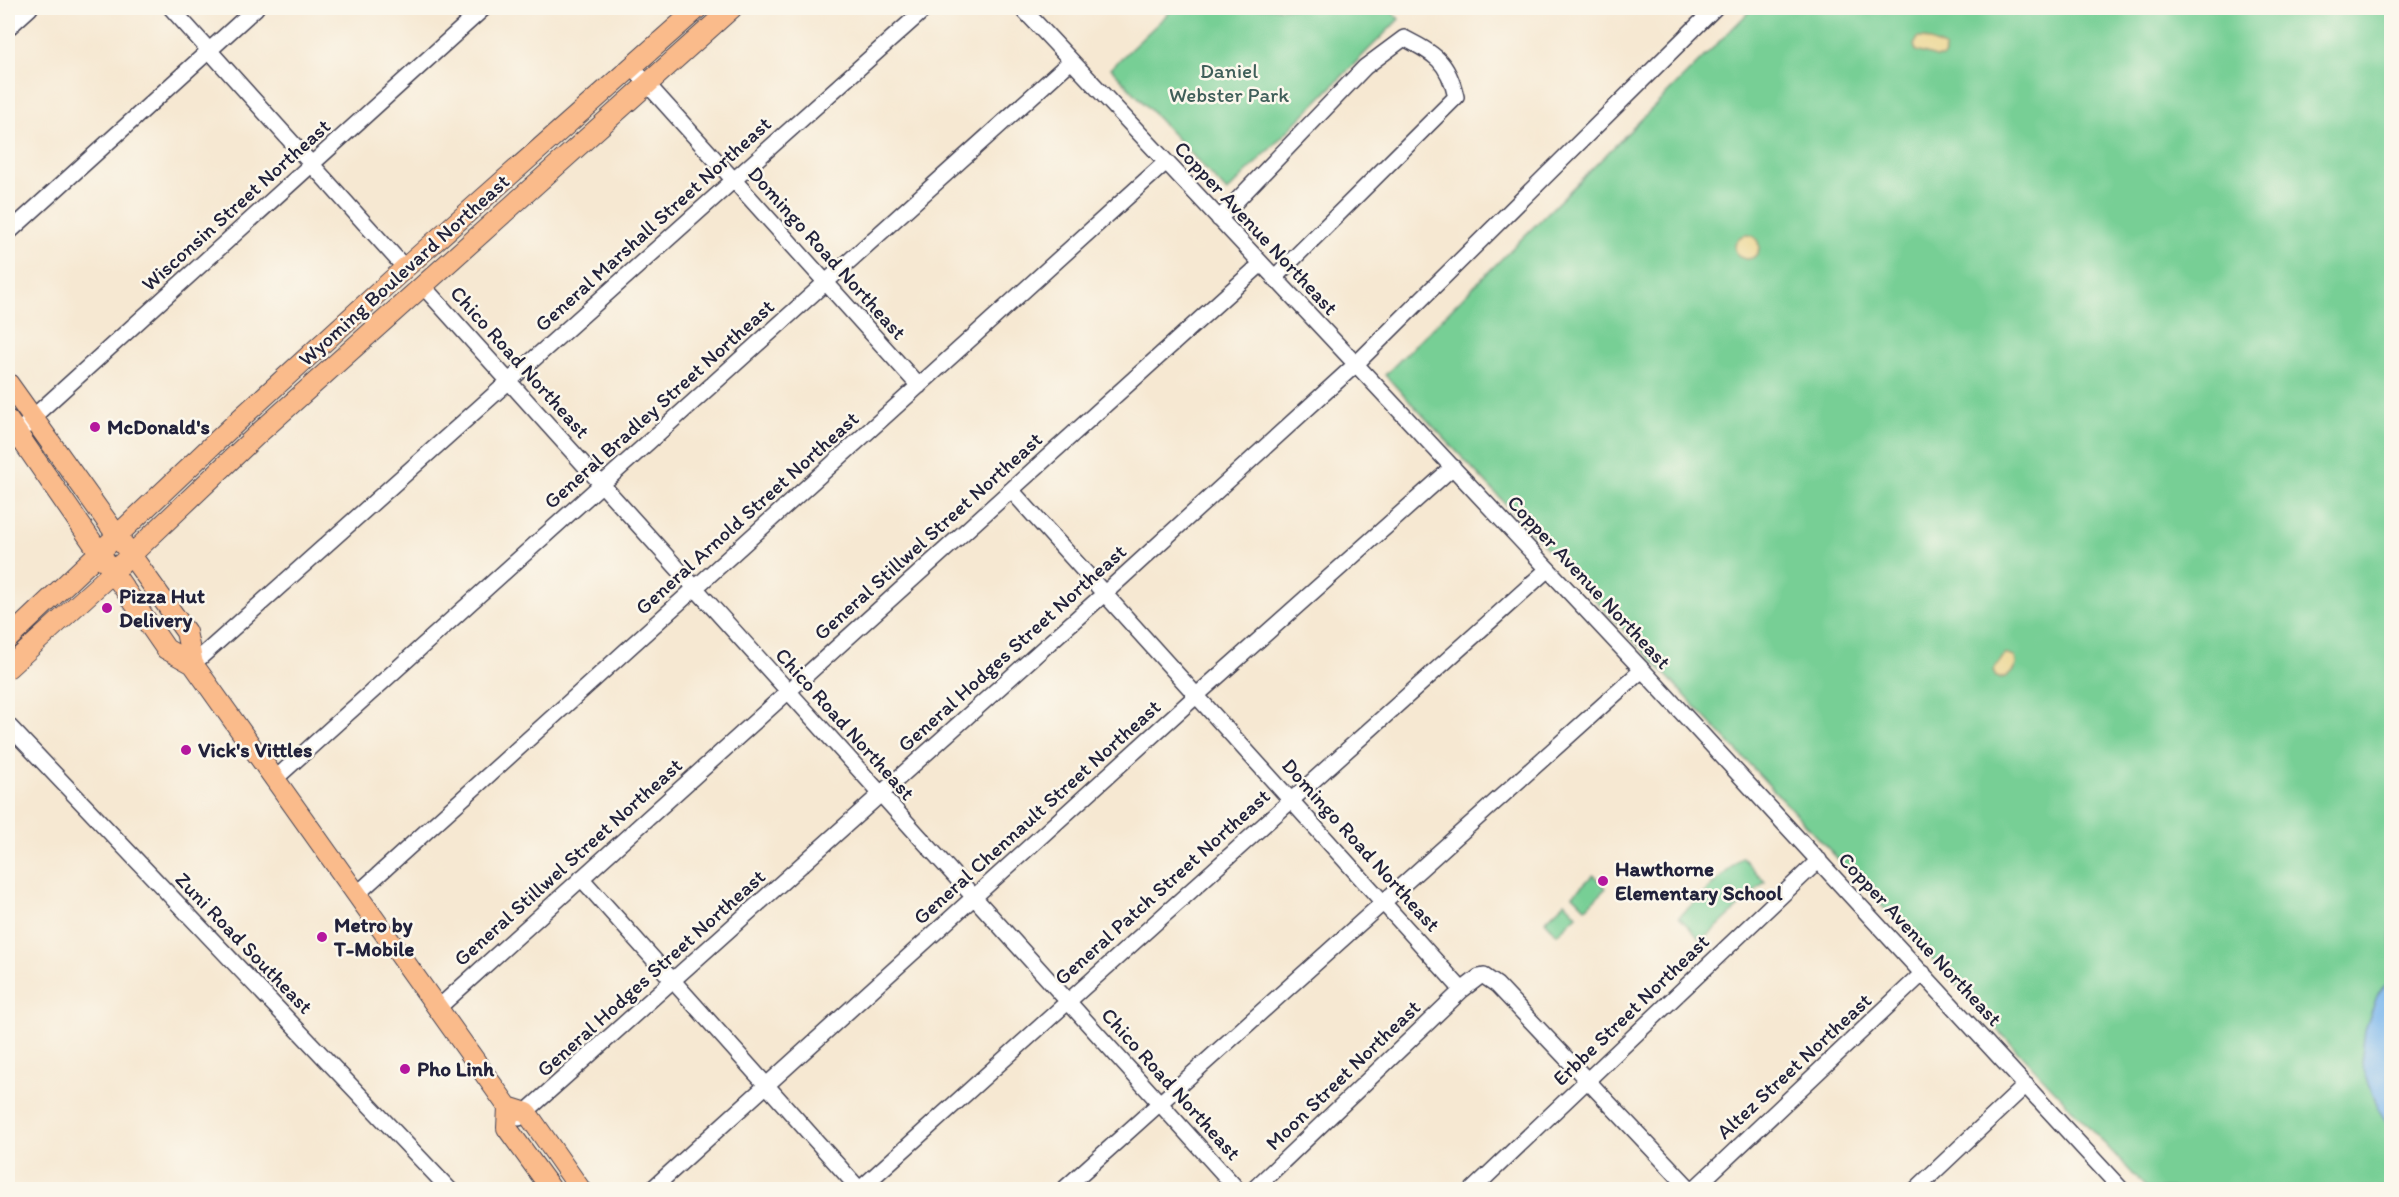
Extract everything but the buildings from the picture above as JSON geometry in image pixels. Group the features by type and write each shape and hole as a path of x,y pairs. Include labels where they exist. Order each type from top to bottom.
{"main road":[{"name":"Wyoming Boulevard Northeast","path":"8,639 242,417 405,268 698,8"},
{"name":"Wyoming Boulevard Northeast","path":"8,668 259,433 732,8"},
{"path":"422,285 419,278 422,269 458,235 468,212"},
{"path":"348,354 354,335 409,283 409,274 405,268"},
{"path":"8,383 186,632 193,664 356,895 437,1009 581,1190"},
{"path":"11,434 166,648 193,664"},
{"path":"517,1110 507,1128 552,1190"}],"street":[{"path":"8,28 30,8"},
{"path":"171,8 405,268"},
{"path":"8,233 256,8"},
{"name":"Wisconsin Street Northeast","path":"11,434 32,418 484,8"},
{"name":"General Marshall Street Northeast","path":"193,664 926,8"},
{"name":"Copper Avenue Northeast","path":"1022,8 1819,860 2122,1190"},
{"name":"General Hodges Street Northeast","path":"517,1110 674,980 1355,365 1715,8"},
{"path":"1219,219 1365,67 1404,38 1432,52 1451,75 1456,97 1274,278"},
{"name":"General Bradley Street Northeast","path":"275,779 1071,61"},
{"name":"Domingo Road Northeast","path":"632,67 919,386"},
{"name":"General Arnold Street Northeast","path":"356,895 1166,162"},
{"name":"General Stillwel Street Northeast","path":"437,1009 1261,264"},
{"name":"Chico Road Northeast","path":"422,285 603,483 695,589 1238,1190"},
{"name":"General Chennault Street Northeast","path":"651,1190 1197,695 1453,467"},
{"name":"Domingo Road Northeast","path":"1011,490 1462,990"},
{"name":"General Patch Street Northeast","path":"860,1189 1548,569"},
{"path":"1063,1190 1642,670"},
{"name":"Zuni Road Southeast","path":"8,725 450,1190"},
{"name":"Erbbe Street Northeast","path":"1472,1190 1819,860"},
{"path":"581,878 860,1189"},
{"name":"Altez Street Northeast","path":"1692,1190 1923,973"},
{"path":"1462,990 1479,977 1484,976 1492,981 1692,1190"},
{"name":"Moon Street Northeast","path":"1262,1187 1462,990"},
{"path":"1915,1190 2026,1085"}],"green space":[{"name":"Daniel Webster Park","path":"1174,8 1388,8 1399,19 1227,192 1111,68"},
{"path":"1753,8 2391,8 2391,1189 2147,1189 1385,375"},
{"path":"1742,857 1765,882 1702,941 1679,917"},
{"path":"1593,875 1606,888 1586,908 1573,895"},
{"path":"1565,902 1577,915 1557,934 1545,921"}],"sand":[{"path":"1918,38 1924,38 1944,47 1943,57 1916,51 1914,45"},
{"path":"1747,235 1755,239 1759,247 1755,255 1747,259 1739,255 1735,247 1739,239"},
{"path":"2005,654 2015,657 2016,665 2009,675 2003,678 1996,677 1993,671"}],"water":[{"path":"2391,978 2391,1131 2378,1108 2361,1062 2365,1030 2377,996"}],"place":[{"name":"McDonald's","path":"95,427"},
{"name":"Pizza Hut Delivery","path":"107,608"},
{"name":"Vick's Vittles","path":"186,750"},
{"name":"Hawthorne Elementary School","path":"1603,881"},
{"name":"Metro by T-Mobile","path":"322,937"},
{"name":"Pho Linh","path":"405,1069"}]}
